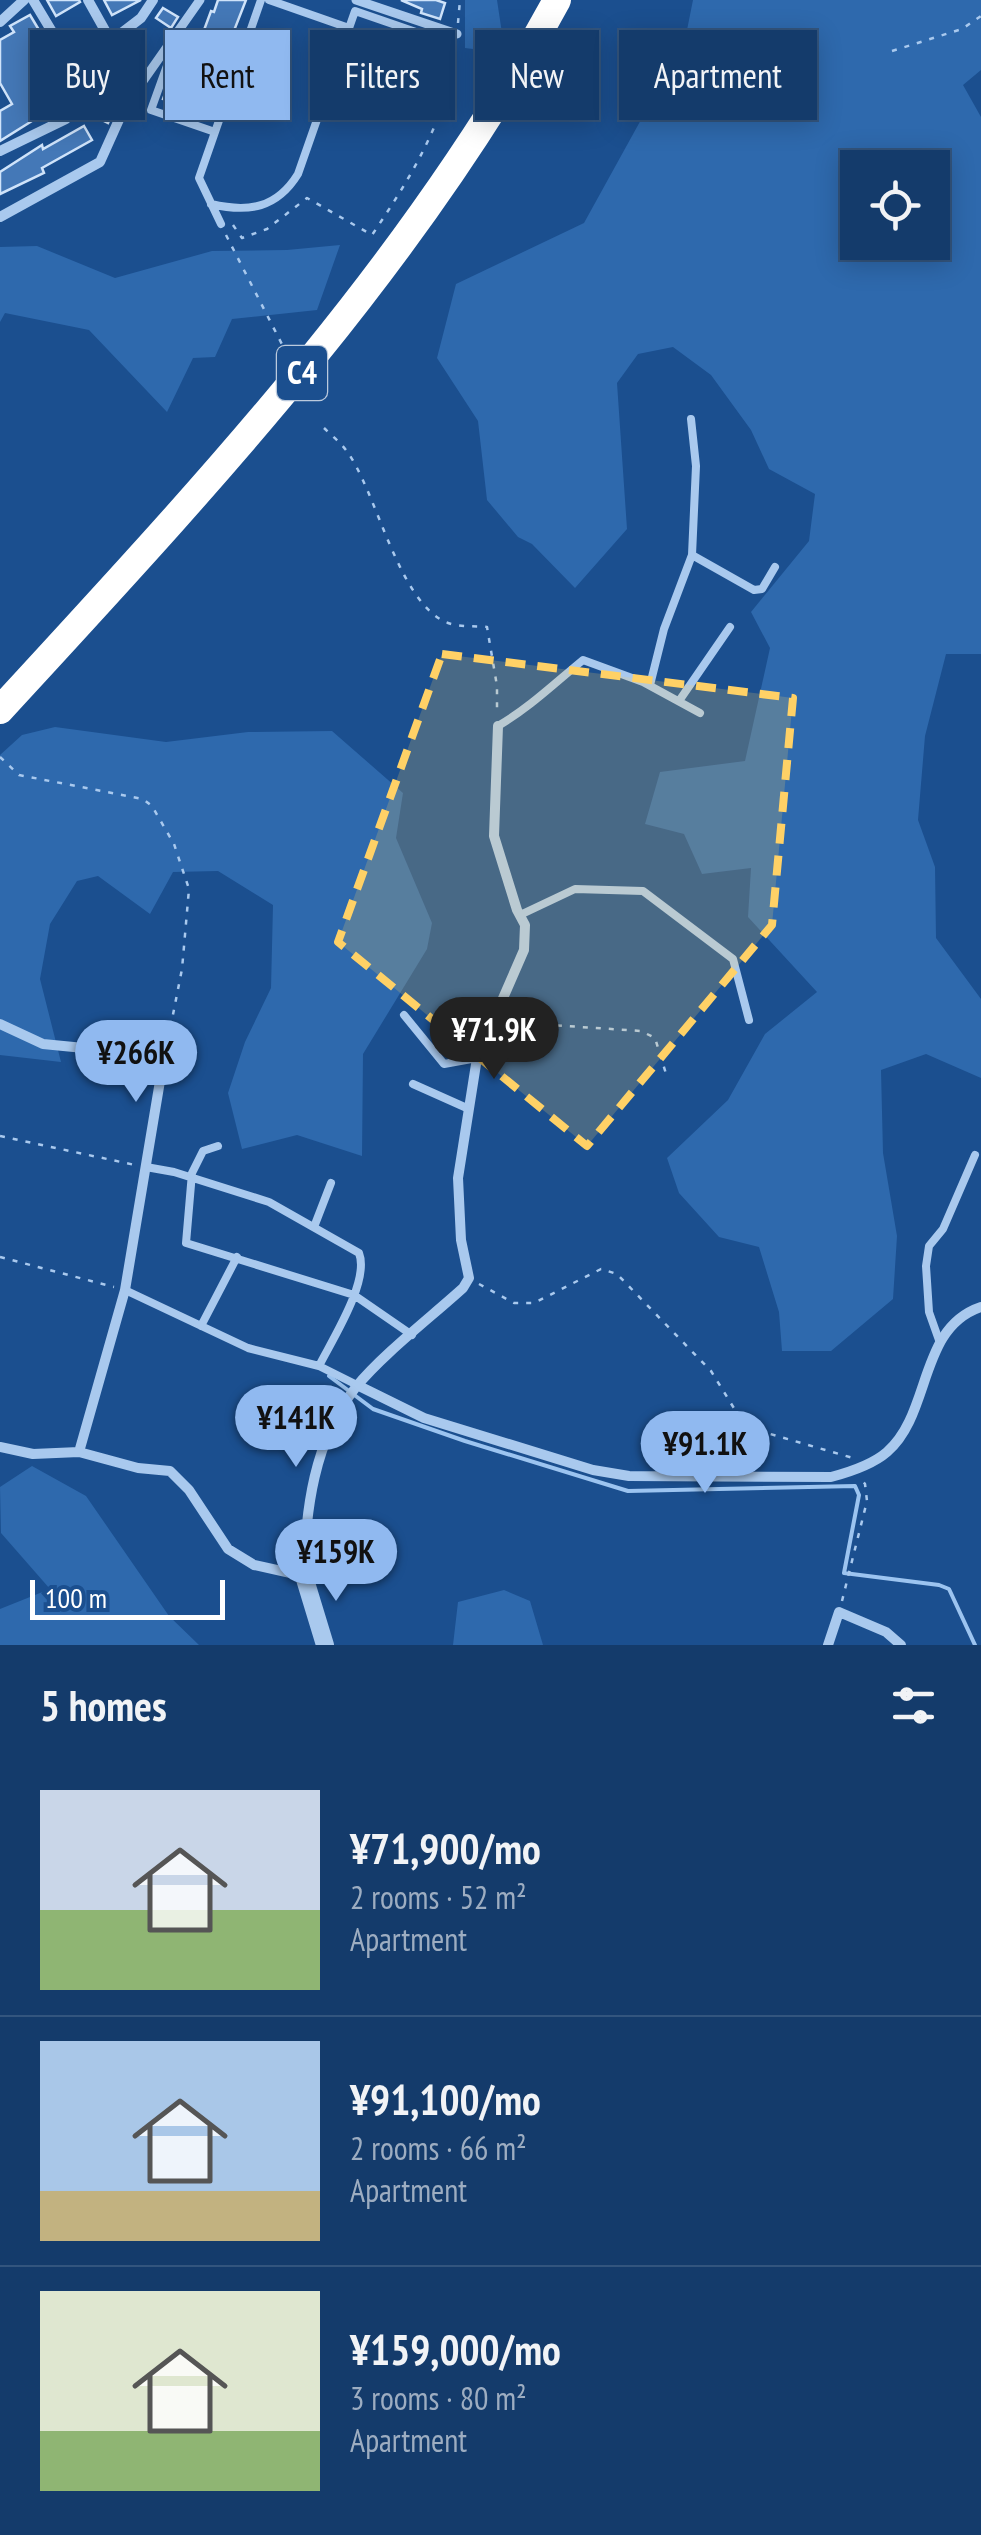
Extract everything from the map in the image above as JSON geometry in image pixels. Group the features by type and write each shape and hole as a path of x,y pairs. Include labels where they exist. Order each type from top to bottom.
{"highway":[{"name":"C4","path":"0,710 186,507 306,368 450,177 558,0"}],"street":[{"path":"0,22 24,0"},
{"path":"0,151 66,120 76,106 78,75 33,0"},
{"path":"88,0 105,30"},
{"path":"129,30 153,0"},
{"path":"145,78 200,0"},
{"path":"356,0 458,34"},
{"path":"0,216 100,162 119,120"},
{"path":"325,1645 304,1576 305,1538 320,1456 334,1419 357,1385 463,1288 469,1278 458,1178 477,1058 524,950 525,925 494,836 498,726"},
{"path":"0,1024 43,1044 145,1054 158,1066 160,1081 126,1290 78,1452"},
{"path":"357,1385 424,1418 593,1470 629,1476 831,1477 854,1471 888,1452 904,1430 944,1333 966,1312 981,1307"},
{"path":"0,1447 33,1454 78,1452 170,1472 189,1490 228,1549 254,1565 304,1576"},
{"path":"828,1645 839,1612 886,1632 901,1645"}],"lane":[{"path":"253,30 265,0 349,28 355,12 409,30"},
{"path":"165,70 151,110 215,132"},
{"path":"145,88 156,93"},
{"path":"219,120 199,178 221,224"},
{"path":"211,204 248,210 278,199 298,174 317,120"},
{"path":"650,685 664,629 692,555 696,466 691,419"},
{"path":"692,555 754,590 762,589 775,567"},
{"path":"679,700 730,627"},
{"path":"498,726 524,711 583,660 650,685 700,713"},
{"path":"520,915 576,890 643,891 733,959 749,1020"},
{"path":"404,1015 444,1064 477,1058"},
{"path":"412,1084 469,1109"},
{"path":"218,1146 202,1151 191,1180 186,1243 354,1294 412,1335"},
{"path":"940,1343 929,1312 929,1246 942,1228 975,1155"},
{"path":"146,1167 269,1202 359,1253 362,1262 354,1294 319,1366"},
{"path":"314,1227 331,1183"},
{"path":"201,1326 237,1257"},
{"path":"126,1290 248,1348 319,1366 357,1385"}],"path":[{"path":"288,356 221,224 229,220 242,238 267,229 307,198 372,235 434,131 447,93 460,0"},
{"path":"892,51 962,29 981,16"},
{"path":"324,428 346,450 362,478 384,538 429,611 448,623 487,627 497,686 498,726"},
{"path":"0,757 28,777 144,798 174,844 190,888 190,914 160,1081"},
{"path":"494,1022 641,1032 655,1038 667,1077"},
{"path":"0,1136 146,1167"},
{"path":"0,1257 126,1290"},
{"path":"469,1278 514,1302 534,1304 601,1269 617,1274 711,1371 740,1418 760,1431 869,1463"},
{"path":"839,1612 868,1501 865,1484 854,1471"}],"highlighted area":[{"path":"442,654 793,698 772,925 587,1146 338,942"}],"shaded area":[{"path":"465,0 497,0 502,30 475,30 475,49 465,48"},
{"path":"693,0 981,0 981,70 963,85 981,117 981,654 946,654 925,736 918,820 935,867 936,938 981,999 981,1078 926,1054 881,1070 883,1153 897,1236 893,1299 831,1351 782,1351 779,1312 759,1247 719,1237 679,1193 667,1158 728,1100 765,1034 817,992 748,917 751,868 702,874 684,834 645,824 660,772 745,761 770,648 751,612 809,541 815,494 769,469 751,430 711,375 673,347 638,354 617,383 627,529 575,588 532,544 518,537 487,500 478,421 437,358 456,284 584,223 641,120 817,120 817,30 687,30"},
{"path":"340,245 317,310 232,319 215,357 193,358 167,412 89,330 5,313 0,322 0,247 37,246 115,278 212,251"},
{"path":"55,727 166,742 248,732 332,731 403,793 396,838 432,923 427,949 363,1054 362,1156 297,1135 242,1149 228,1093 245,1042 271,988 273,905 218,871 173,872 150,914 98,876 77,881 50,924 40,979 61,1062 0,1055 0,755 22,735"},
{"path":"32,1466 86,1496 169,1616 199,1645 0,1645 0,1609 50,1589 1,1533 0,1487"},
{"path":"504,1590 530,1601 543,1645 453,1645 458,1602"}],"building":[{"path":"47,0 79,0 80,2 56,16"},
{"path":"104,0 141,0 112,15"},
{"path":"218,0 246,0 234,30 204,30 211,11 214,12"},
{"path":"401,0 436,0 445,3 440,19"},
{"path":"163,8 178,17 171,28 156,18"},
{"path":"30,15 39,30 30,30 30,120 34,120 0,141 0,111 12,104 0,83 0,40 14,32 10,26"},
{"path":"84,126 92,140 42,168 44,173 0,194 0,172 42,145 43,149"}],"waterway":[{"path":"329,1376 373,1409 628,1491 855,1486 859,1495 844,1573 949,1589 975,1645"}]}
